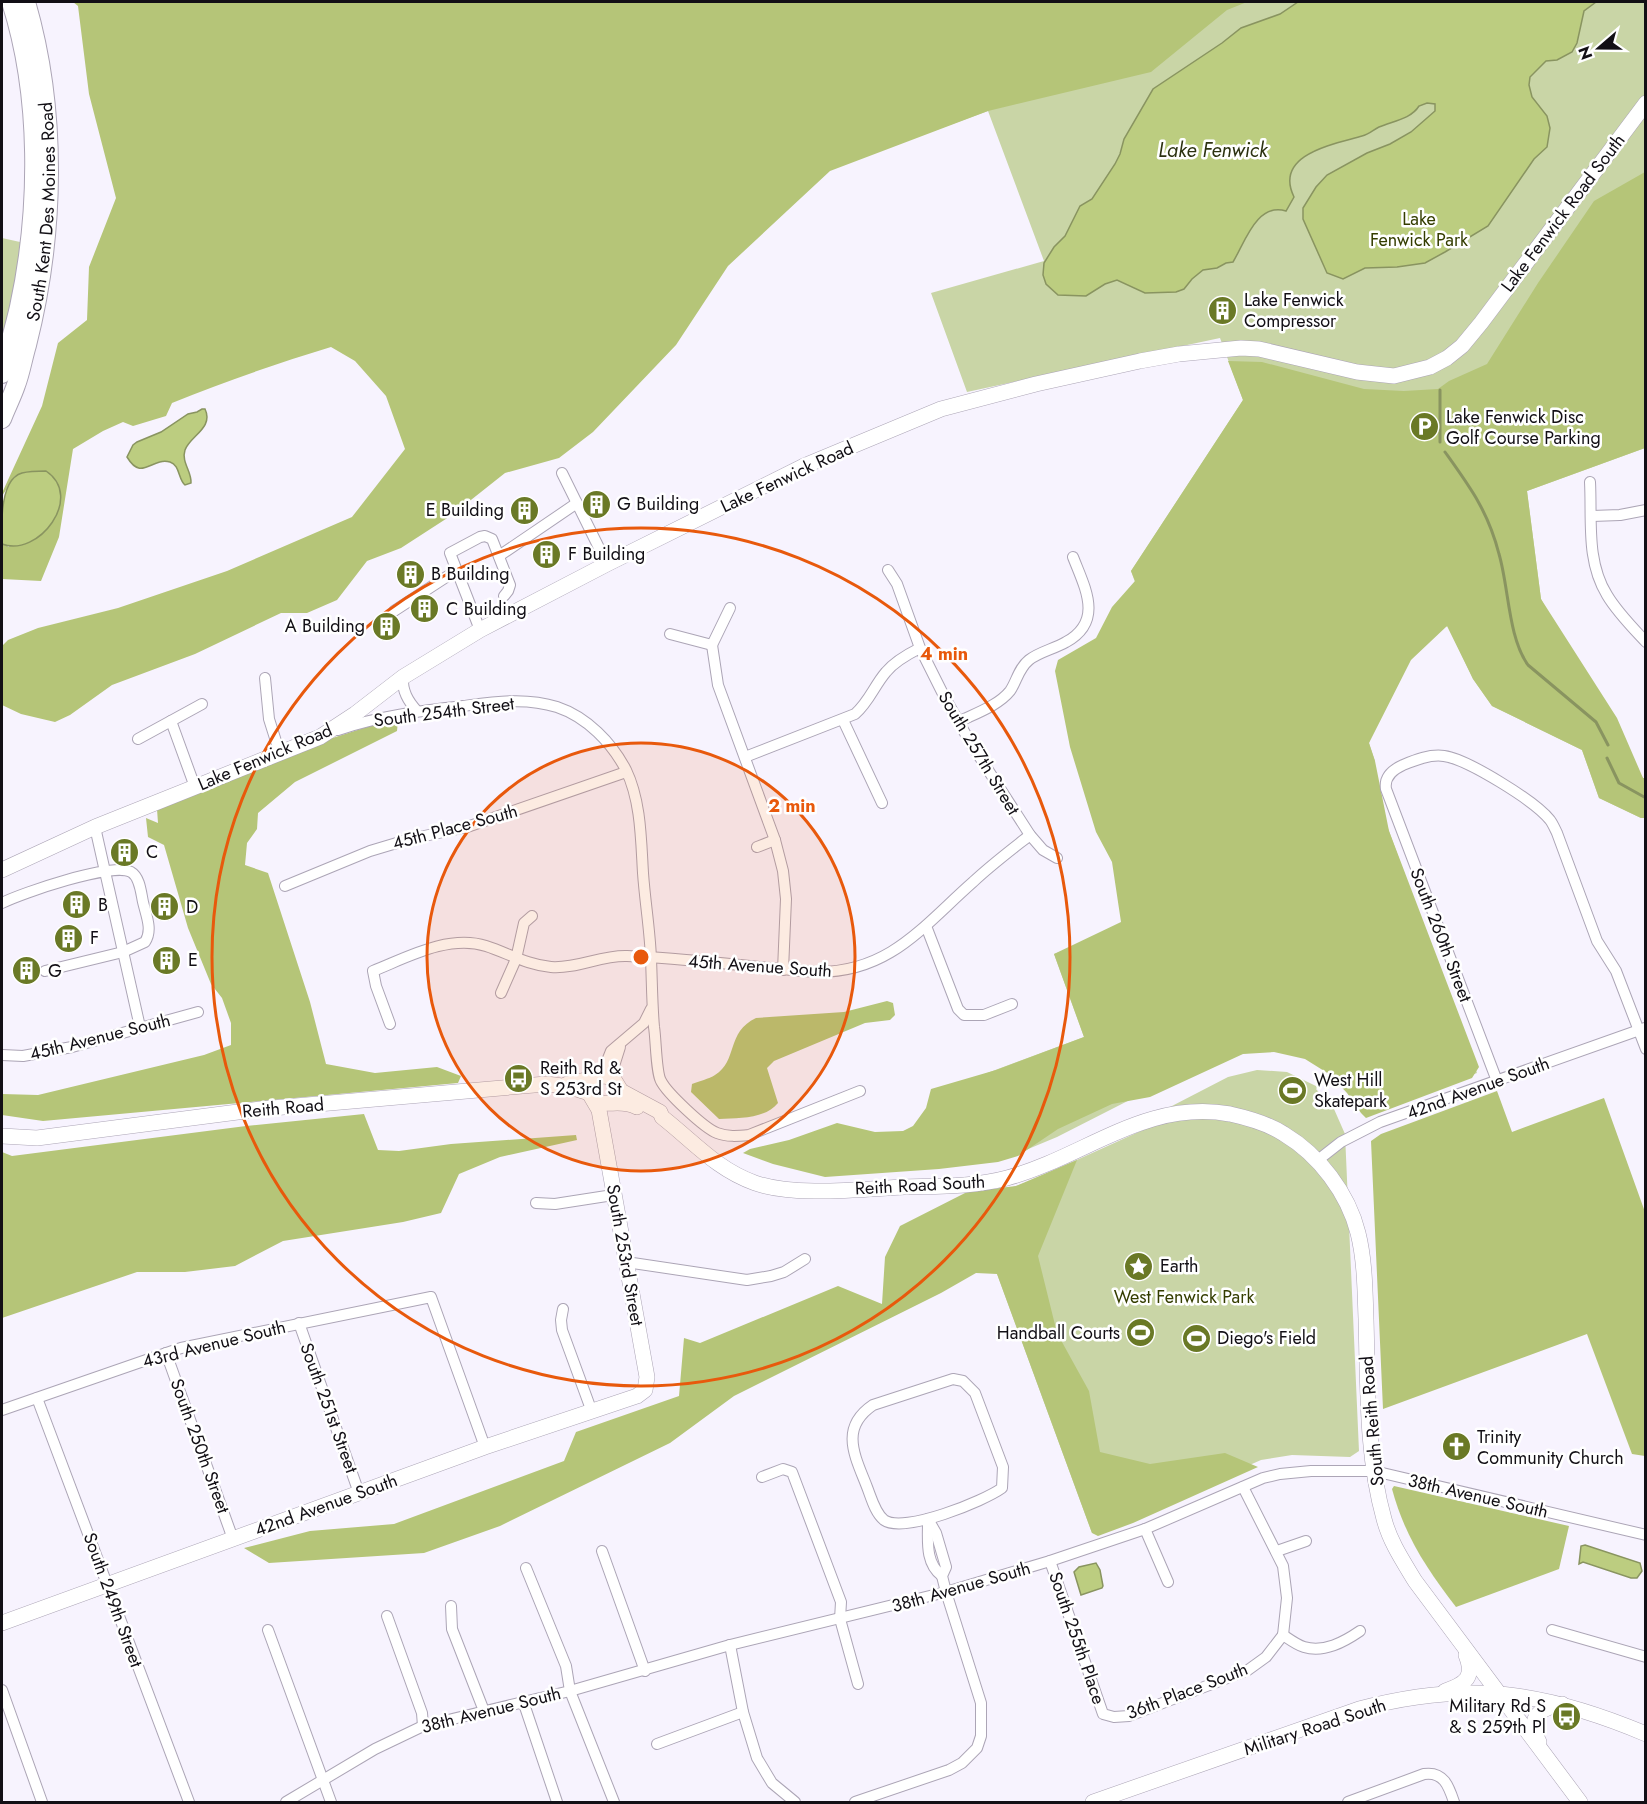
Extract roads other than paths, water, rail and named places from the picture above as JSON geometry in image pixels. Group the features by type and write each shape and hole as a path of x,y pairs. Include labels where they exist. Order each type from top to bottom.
{"highway":[{"name":"South Kent Des Moines Road","path":"2,374 19,307 29,244 34,160 21,9"},
{"name":"South Kent Des Moines Road","path":"2,419 16,385 35,312 45,245 49,162 45,96 21,9"}],"main road":[{"name":"Lake Fenwick Road South","path":"1481,322 1646,103"},
{"name":"Lake Fenwick Road","path":"2,870 95,827 320,737 355,714 403,677 480,630 804,466 903,423 951,406 1036,384 1179,354 1241,348 1259,349 1357,372 1394,376 1430,367 1447,358 1462,346 1481,322"},
{"name":"Reith Road South","path":"598,1078 609,1077 625,1094 660,1112 662,1117 717,1164 757,1184 782,1190 966,1185 1007,1178 1144,1120 1184,1112 1210,1111 1243,1117 1284,1133 1318,1160"},
{"name":"Reith Road","path":"2,1136 37,1138 261,1109 546,1084 565,1085 598,1078"},
{"path":"592,1096 590,1083 598,1078"},
{"name":"Reith Road","path":"565,1085 592,1096"},
{"path":"602,1125 607,1108 618,1098 617,1085"},
{"name":"Reith Road South","path":"592,1096 599,1103 628,1102 654,1118 662,1117"},
{"name":"South 253rd Street","path":"592,1096 598,1107 599,1121 602,1125 647,1377 646,1384"},
{"name":"South Reith Road","path":"1318,1160 1332,1178 1346,1204 1359,1238 1364,1271 1370,1438 1384,1521 1396,1550 1415,1581 1554,1768"},
{"name":"42nd Avenue South","path":"2,1623 359,1493 637,1396 645,1390 646,1384"},
{"path":"1434,1695 1462,1684 1468,1678 1470,1666 1460,1641"},
{"name":"Military Road South","path":"1093,1803 1359,1709 1396,1700 1434,1695 1498,1693 1564,1704 1589,1711 1646,1734"},
{"path":"1564,1704 1542,1710 1534,1724 1534,1731 1554,1768 1580,1803"}],"street":[{"path":"562,473 607,564"},
{"path":"1590,482 1592,553 1600,583 1613,605 1646,642"},
{"path":"499,556 577,502"},
{"path":"1592,516 1631,514 1646,510"},
{"path":"480,630 450,553 475,539 485,536 493,540 510,585 504,596"},
{"path":"958,722 996,703 1010,691 1023,666 1030,659 1078,635 1087,621 1088,596 1073,557"},
{"path":"394,611 456,570"},
{"name":"South 257th Street","path":"888,570 897,584 920,648 958,722 1030,835 1043,850 1057,858"},
{"path":"730,608 712,645 718,685 775,840 783,871 786,899 783,970"},
{"path":"670,634 712,645"},
{"path":"745,757 855,714 865,705 886,672 903,657 920,648"},
{"path":"403,677 407,699 417,711"},
{"path":"265,678 269,719 280,754"},
{"name":"South 254th Street","path":"320,737 357,724 417,711 509,701 540,703 558,708 592,726 612,748 626,772 634,799 640,833 651,957 652,1005 660,1080 688,1111 710,1130 733,1136 748,1135 860,1091"},
{"path":"138,739 202,704"},
{"path":"843,720 882,803"},
{"path":"171,721 195,787"},
{"name":"South 260th Street","path":"1497,1081 1386,789 1388,777 1405,764 1440,755 1458,760 1502,784 1551,821 1598,941 1616,971 1642,1030"},
{"name":"45th Place South","path":"285,886 370,851 410,839 467,827 626,772"},
{"path":"95,827 140,1027"},
{"name":"45th Avenue South","path":"390,1024 372,971 425,950 463,943 484,946 516,959 551,967 573,966 624,956 783,970 827,972 856,969 880,959 926,926 975,879 1030,835"},
{"path":"757,847 775,840"},
{"path":"2,903 46,886 105,872 126,871 131,872 137,878 149,929 146,940 141,945 123,952 45,971"},
{"path":"501,993 516,959 525,923 532,916"},
{"path":"926,926 954,1000 964,1015 984,1015 1012,1004"},
{"path":"598,1078 601,1076 611,1051 644,1023 652,1005"},
{"name":"45th Avenue South","path":"2,1055 23,1056 48,1053 198,1012"},
{"path":"1642,1030 1646,1048"},
{"name":"42nd Avenue South","path":"1318,1160 1341,1142 1380,1122 1642,1030"},
{"path":"617,1085 614,1066 621,1044"},
{"path":"536,1203 555,1203 613,1195"},
{"path":"626,1262 747,1280 784,1272 805,1259"},
{"name":"43rd Avenue South","path":"2,1410 166,1353 299,1323 431,1298 485,1448"},
{"path":"562,1309 562,1330 592,1412"},
{"name":"South 251st Street","path":"299,1323 359,1493"},
{"name":"South 250th Street","path":"166,1353 234,1539"},
{"path":"953,1379 963,1381 975,1393 1003,1467 1002,1488 992,1495 928,1520 896,1524 884,1520 876,1510 854,1453 852,1441 856,1421 862,1412 873,1405 953,1379"},
{"name":"South 249th Street","path":"38,1398 189,1803"},
{"path":"762,1477 783,1470 792,1472 841,1602 840,1619 858,1684"},
{"name":"38th Avenue South","path":"286,1803 375,1749 423,1726 570,1691 730,1645 946,1592 1050,1562 1145,1529 1243,1487 1280,1474 1311,1471 1374,1472 1646,1535"},
{"path":"1243,1487 1283,1566 1287,1583 1283,1635 1303,1647 1319,1649 1332,1646 1359,1631"},
{"path":"855,1803 949,1770 962,1763 977,1748 981,1736 981,1702 946,1592 942,1576 946,1567 936,1533 928,1520"},
{"path":"1145,1529 1168,1582"},
{"path":"1277,1551 1306,1541"},
{"path":"602,1551 645,1671"},
{"name":"South 255th Place","path":"1050,1562 1104,1714"},
{"path":"526,1568 566,1666 570,1691 614,1803"},
{"path":"451,1606 452,1629 484,1711"},
{"path":"387,1616 422,1713 423,1726"},
{"path":"267,1630 331,1803"},
{"path":"1552,1630 1646,1657"},
{"name":"36th Place South","path":"1104,1714 1114,1717 1129,1716 1248,1670 1266,1657 1283,1635"},
{"path":"730,1645 743,1712 757,1758 762,1770 772,1783 795,1803"},
{"path":"2,1690 42,1803"},
{"path":"523,1701 557,1803"},
{"path":"657,1744 743,1712"},
{"path":"1348,1803 1424,1774 1438,1774 1445,1781 1454,1803"}],"water":[{"name":"Lake Fenwick","path":"1298,2 1596,2 1584,11 1577,43 1572,52 1557,60 1546,61 1530,77 1532,97 1547,116 1550,128 1547,147 1534,159 1488,226 1425,263 1365,268 1343,279 1327,273 1303,219 1303,208 1316,187 1327,175 1411,132 1435,111 1435,104 1427,103 1419,106 1407,117 1364,135 1323,147 1299,161 1292,170 1290,182 1294,197 1286,211 1267,212 1253,226 1233,262 1203,270 1184,289 1176,292 1145,293 1117,280 1105,284 1086,296 1058,295 1046,284 1043,275 1044,263 1054,247 1065,236 1080,206 1092,199 1115,164 1124,139 1153,89 1241,28 1280,14"},
{"path":"205,409 207,416 204,427 188,445 184,454 191,483 185,485 176,466 170,462 163,461 137,468 127,457 137,442 161,432 188,414"},
{"path":"46,471 57,482 61,495 59,509 52,522 42,534 30,542 16,546 2,544 3,503 9,484 22,473"},
{"path":"1585,1545 1640,1563 1642,1571 1637,1578 1631,1578 1583,1562 1579,1564 1581,1546"},
{"path":"1096,1563 1103,1586 1081,1595 1074,1572 1079,1567"}],"waterway":[{"path":"1440,390 1440,442"},
{"path":"1445,452 1484,512 1495,539 1516,641 1521,654 1528,665 1596,722 1608,745"},
{"path":"1607,758 1619,783 1646,798"}],"place":[{"name":"Lake Fenwick Compressor","path":"1223,310"},
{"name":"Lake Fenwick Disc Golf Course Parking","path":"1425,427"},
{"name":"G Building","path":"596,504"},
{"name":"E Building","path":"525,510"},
{"name":"F Building","path":"547,554"},
{"name":"B Building","path":"410,574"},
{"name":"C Building","path":"425,609"},
{"name":"A Building","path":"386,626"},
{"name":"C","path":"125,852"},
{"name":"B","path":"77,905"},
{"name":"D","path":"165,907"},
{"name":"F","path":"69,938"},
{"name":"E","path":"167,960"},
{"name":"G","path":"27,971"},
{"name":"Reith Rd & S 253rd St","path":"519,1078"},
{"name":"West Hill Skatepark","path":"1293,1090"},
{"name":"Earth","path":"1139,1266"},
{"name":"Handball Courts","path":"1141,1333"},
{"name":"Diego's Field","path":"1196,1338"},
{"name":"Trinity Community Church","path":"1456,1447"},
{"name":"Military Rd S & S 259th Pl","path":"1567,1716"}],"park label":[{"name":"Lake Fenwick Park","path":"1419,229"},
{"name":"West Fenwick Park","path":"1184,1297"}]}
